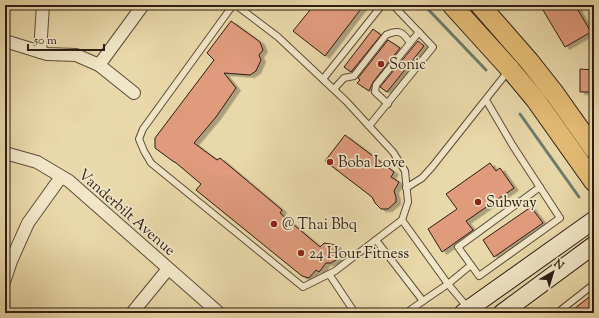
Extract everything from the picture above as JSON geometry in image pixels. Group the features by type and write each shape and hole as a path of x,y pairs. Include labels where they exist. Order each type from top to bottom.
{"main road":[{"path":"452,5 535,99 594,182"},
{"path":"480,5 529,61 555,94 594,149"},
{"path":"467,312 594,220"},
{"path":"502,313 594,245"}],"street":[{"path":"40,52 43,5"},
{"path":"99,65 143,5"},
{"path":"5,41 47,54 76,55 99,65 134,93"},
{"name":"Vanderbilt Avenue","path":"5,153 37,162 75,186 219,313"},
{"path":"5,279 11,261 28,223 61,177"},
{"path":"132,313 168,269"}],"lane":[{"path":"232,5 143,129 139,139 151,163 302,286 329,274 340,267 402,220 408,202 405,171 393,152 334,89 278,37 236,5"},
{"path":"323,79 382,5"},
{"path":"370,126 433,47 393,5"},
{"path":"334,89 344,78 354,76 386,35 393,32 399,32 405,36 410,43"},
{"path":"388,104 375,92 376,85 419,32"},
{"path":"406,188 422,178 510,69"},
{"path":"486,100 513,146 540,187 560,218 479,276 458,247 540,187"},
{"path":"402,220 467,312"},
{"path":"376,240 423,301"},
{"path":"406,313 472,266"},
{"path":"329,274 355,313"},
{"path":"558,313 594,284"}],"building":[{"path":"314,5 364,5 325,56 293,31"},
{"path":"540,5 575,5 591,32 565,47"},
{"path":"231,21 260,42 263,50 259,55 261,60 256,71 250,75 224,73 236,88 216,117 194,143 217,160 220,158 282,210 280,213 320,247 324,243 336,245 340,256 331,263 326,263 319,272 316,270 309,278 302,276 196,190 201,184 175,162 155,148 155,138 214,60 207,53"},
{"path":"373,29 381,35 351,72 344,67"},
{"path":"388,40 400,48 373,82 369,91 357,83 360,80 358,78"},
{"path":"418,41 424,46 387,92 380,87"},
{"path":"580,69 594,70 594,92 580,92"},
{"path":"345,135 394,172 391,177 399,182 394,191 396,202 388,209 381,209 372,197 325,161"},
{"path":"490,163 496,171 500,168 514,188 466,221 473,230 442,252 428,229 457,209 446,194"},
{"path":"531,207 543,223 494,257 483,240"},
{"path":"594,293 594,306 586,313 569,313"}],"waterway":[{"path":"424,5 486,70"},
{"path":"520,114 579,197"}],"place":[{"name":"Sonic","path":"381,64"},
{"name":"Boba Love","path":"330,162"},
{"name":"Subway","path":"478,202"},
{"name":"@ Thai Bbq","path":"274,224"},
{"name":"24 Hour Fitness","path":"301,253"}]}
